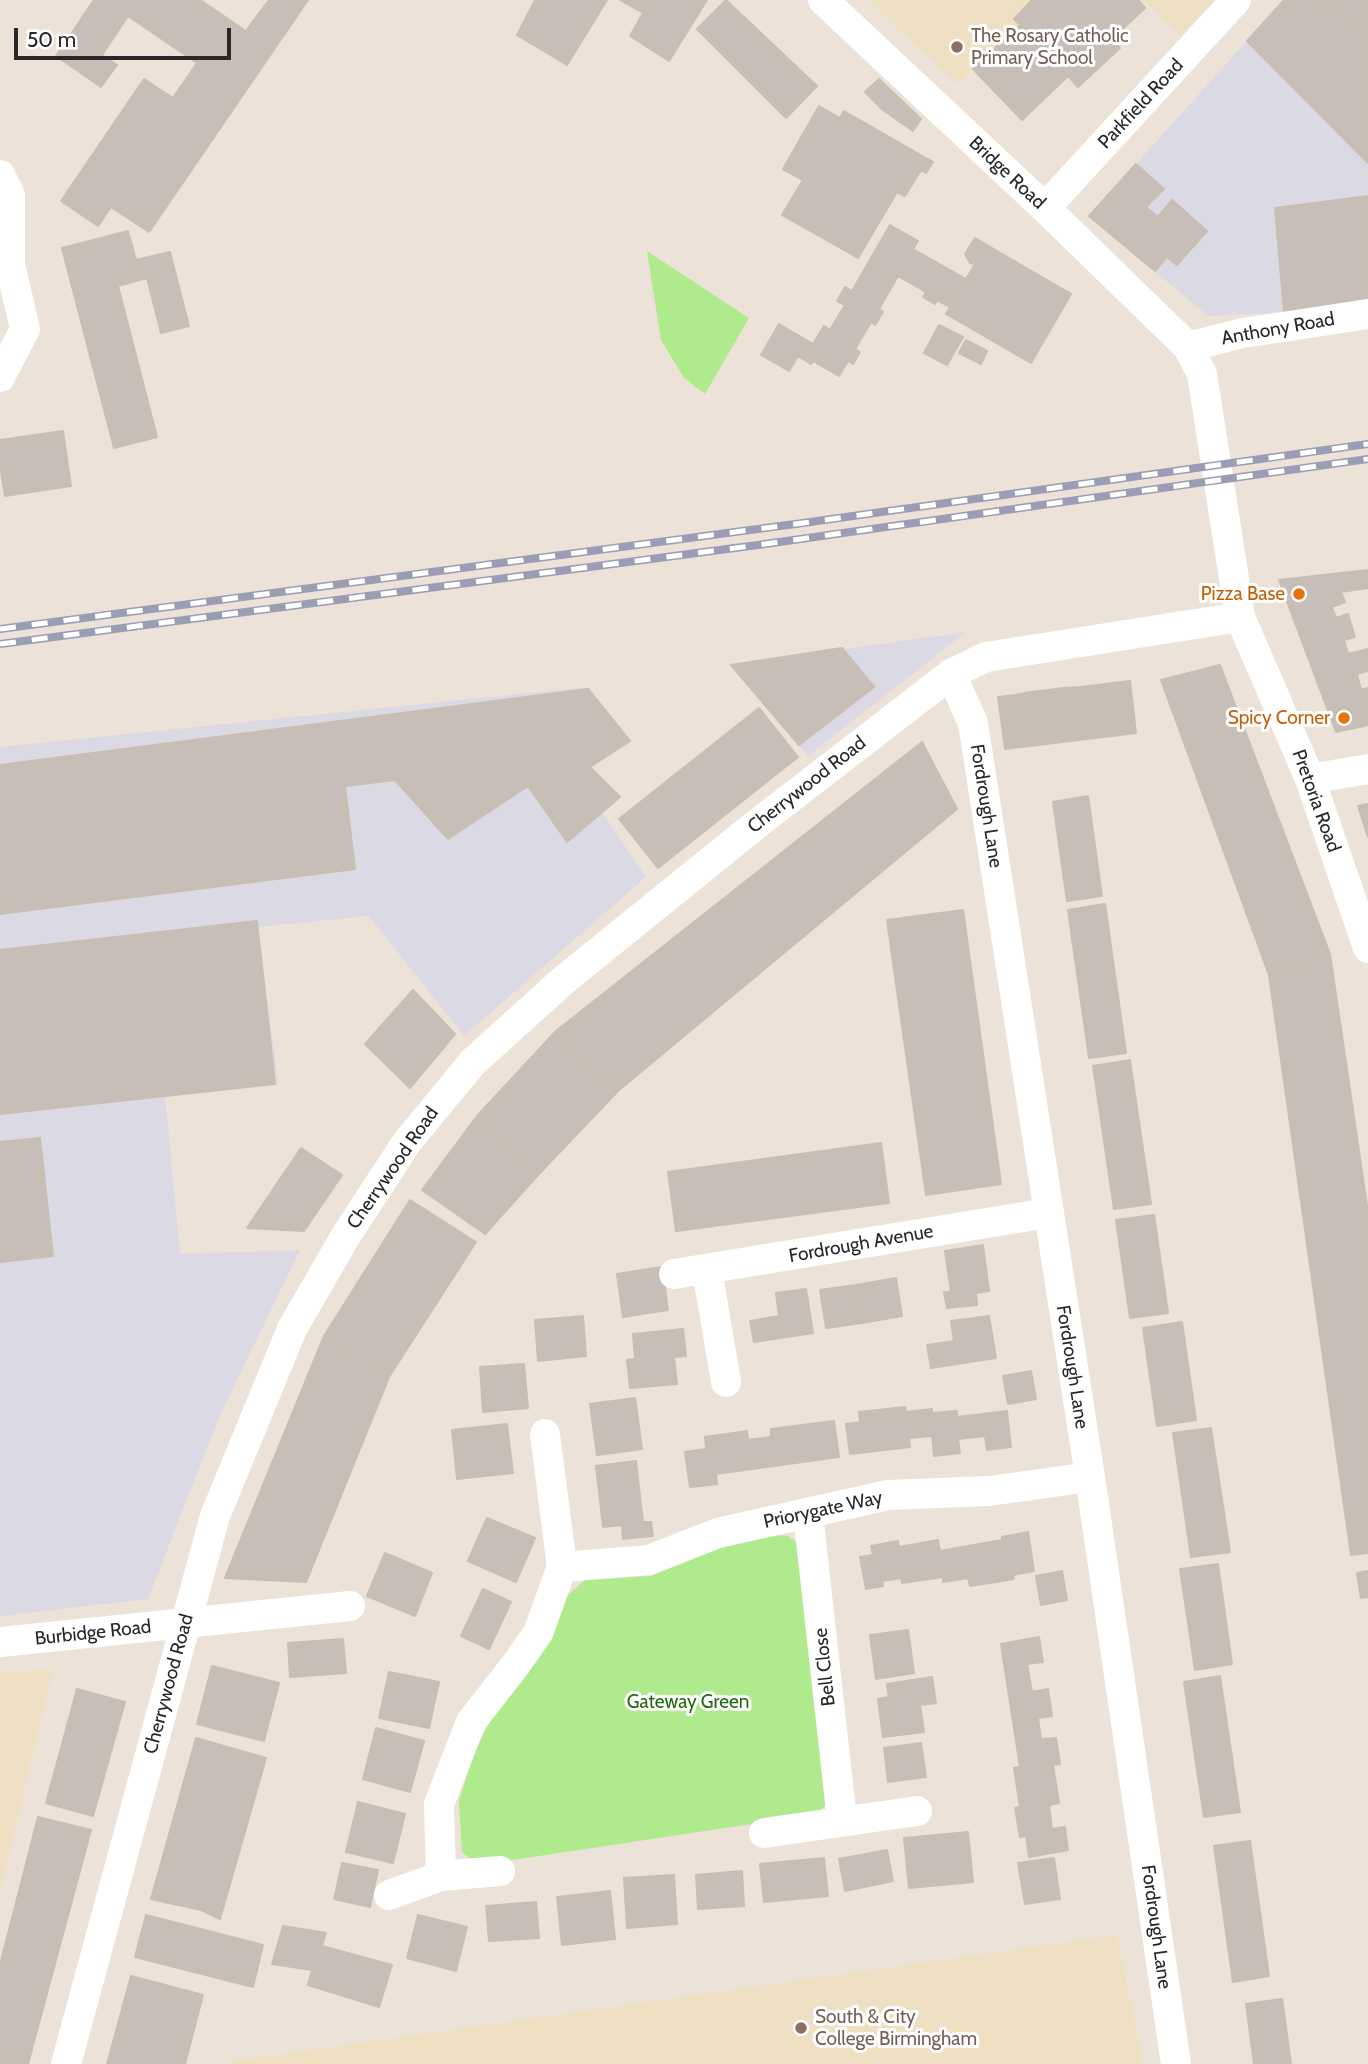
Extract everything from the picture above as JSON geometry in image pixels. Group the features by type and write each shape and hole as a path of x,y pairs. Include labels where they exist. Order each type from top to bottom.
{"street":[{"name":"Bridge Road","path":"823,0 1045,208 1188,348 1202,374 1238,603"},
{"name":"Parkfield Road","path":"1045,208 1236,0"},
{"path":"0,175 10,195 10,264 25,329 0,377"},
{"name":"Anthony Road","path":"1188,348 1243,333 1368,314"},
{"name":"Cherrywood Road","path":"66,2064 215,1516 292,1329 345,1237 407,1142 472,1062 565,979 758,823 951,674 986,657 1238,603"},
{"name":"Pretoria Road","path":"1238,603 1310,779 1368,948"},
{"name":"Fordrough Lane","path":"951,674 973,723 1090,1477 1176,2064"},
{"path":"1310,779 1368,769"},
{"name":"Fordrough Avenue","path":"674,1275 1048,1213"},
{"path":"707,1270 726,1382"},
{"path":"442,1875 439,1804 471,1722 538,1633 562,1567 545,1434"},
{"name":"Priorygate Way","path":"562,1567 649,1560 718,1533 888,1495 989,1491 1090,1477"},
{"name":"Bell Close","path":"808,1514 842,1820"},
{"name":"Burbidge Road","path":"0,1642 350,1606"},
{"path":"764,1833 917,1811"},
{"path":"388,1895 442,1875 500,1871"}],"shaded area":[{"name":"The Rosary Catholic Primary School","path":"867,0 1032,0 1014,19 1020,25 958,84"},
{"path":"1144,0 1213,0 1180,36"},
{"path":"1284,0 1368,0 1368,301 1284,312 1208,316 1089,216"},
{"path":"966,632 808,756 731,665"},
{"path":"588,687 630,741 590,767 602,812 646,877 464,1036 369,916 258,927 278,1082 165,1096 180,1254 300,1250 219,1417 148,1599 0,1616 0,747"},
{"path":"53,1669 0,1893 0,1673"},
{"name":"South & City College Birmingham","path":"1117,1935 1143,2064 232,2064 232,2061"}],"green space":[{"path":"647,251 749,318 705,394 684,378 661,340"},
{"name":"Gateway Green","path":"770,1535 788,1536 804,1548 832,1796 818,1814 479,1865 462,1852 459,1801 473,1756 503,1694 566,1597 585,1580 651,1576 729,1544"}],"building":[{"path":"94,0 200,0 246,31 269,0 308,0 149,232 111,207 98,226 61,201 144,79 173,98 197,63 128,16 102,55 117,65 101,87 56,56"},
{"path":"535,0 607,0 567,65 517,35"},
{"path":"620,0 707,0 669,61 630,36 643,13"},
{"path":"726,0 817,86 786,118 697,29"},
{"path":"1032,0 1138,0 1145,8 1112,39 1120,48 1078,87 1068,76 1022,120 973,69 1020,25 1014,19"},
{"path":"1284,0 1312,0 1368,29 1368,163 1247,41"},
{"path":"1312,0 1368,0 1368,29"},
{"path":"879,79 921,119 913,131 883,110 865,92"},
{"path":"819,106 840,118 844,111 933,162 926,173 921,170 905,196 897,192 858,258 782,215 803,180 783,169"},
{"path":"1136,164 1164,189 1146,207 1158,217 1172,200 1207,231 1177,265 1167,257 1155,271 1089,216"},
{"path":"1368,196 1368,301 1284,312 1275,208"},
{"path":"890,225 918,241 913,249 966,279 950,307 937,300 935,304 923,297 926,292 898,276 879,309 883,312 875,325 871,322 855,349 860,352 853,364 848,361 839,376 798,356 789,371 761,355 779,324 813,344 824,326 830,330 845,305 837,301 845,287 852,291"},
{"path":"128,231 136,260 170,252 189,326 161,333 147,278 118,286 157,437 114,448 62,248"},
{"path":"975,238 1071,294 1031,363 946,314 975,264 970,263 965,254"},
{"path":"939,325 963,337 947,365 924,353"},
{"path":"966,340 987,351 981,364 959,353"},
{"path":"63,431 71,486 5,496 0,465 0,440"},
{"path":"1368,570 1368,588 1341,592 1345,602 1332,607 1336,618 1348,614 1355,637 1344,640 1348,654 1368,649 1368,671 1357,674 1361,690 1368,688 1368,725 1336,732 1279,580"},
{"path":"842,648 874,687 799,745 731,665"},
{"path":"1220,665 1330,954 1269,975 1161,680"},
{"path":"1130,681 1136,733 1120,735 1113,683"},
{"path":"1113,683 1120,735 1103,737 1097,685"},
{"path":"1097,685 1103,737 1087,739 1080,687"},
{"path":"1080,687 1087,739 1070,741 1064,688"},
{"path":"1064,688 1070,741 1054,743 1048,690"},
{"path":"588,689 630,741 590,767 620,797 567,842 528,786 448,839 395,780 345,786 355,869 0,914 0,765"},
{"path":"1048,690 1054,743 1038,745 1031,692"},
{"path":"1031,692 1038,745 1021,747 1015,695"},
{"path":"1015,695 1021,747 1005,749 998,697"},
{"path":"759,708 798,757 658,868 619,819"},
{"path":"922,742 957,809 618,1091 556,1031"},
{"path":"1088,796 1102,896 1067,901 1053,802"},
{"path":"1368,804 1368,837 1358,806"},
{"path":"1105,904 1126,1053 1089,1058 1068,910"},
{"path":"963,910 1001,1184 926,1195 887,920"},
{"path":"257,921 275,1084 0,1114 0,950"},
{"path":"1330,954 1368,1212 1368,1553 1351,1555 1269,975"},
{"path":"413,990 455,1034 410,1088 365,1044"},
{"path":"556,1031 618,1091 538,1175 477,1116"},
{"path":"1130,1060 1151,1204 1114,1209 1093,1066"},
{"path":"477,1116 538,1175 485,1234 422,1190"},
{"path":"40,1138 53,1256 0,1262 0,1142"},
{"path":"881,1143 889,1203 676,1231 668,1172"},
{"path":"301,1148 342,1175 304,1231 247,1228"},
{"path":"410,1200 476,1242 389,1377 324,1336"},
{"path":"1154,1215 1168,1313 1130,1318 1116,1220"},
{"path":"983,1245 989,1291 976,1293 977,1305 947,1308 944,1292 951,1292 945,1251"},
{"path":"662,1267 668,1310 623,1317 617,1274"},
{"path":"896,1278 902,1316 862,1323 856,1285"},
{"path":"856,1285 862,1323 826,1328 820,1290"},
{"path":"806,1289 813,1333 754,1342 750,1321 779,1316 776,1293"},
{"path":"583,1316 586,1356 538,1361 535,1320"},
{"path":"989,1316 996,1358 931,1368 927,1345 954,1341 951,1321"},
{"path":"1182,1322 1196,1420 1157,1426 1143,1328"},
{"path":"683,1329 686,1356 674,1357 677,1384 630,1388 627,1360 635,1359 633,1334"},
{"path":"324,1336 389,1377 306,1582 225,1578"},
{"path":"524,1364 528,1408 483,1412 480,1367"},
{"path":"1031,1371 1036,1399 1008,1404 1003,1376"},
{"path":"635,1398 642,1449 597,1455 590,1404"},
{"path":"905,1407 906,1412 932,1409 932,1413 957,1411 957,1417 1007,1411 1011,1447 987,1450 985,1436 958,1439 960,1453 934,1456 932,1436 909,1438 910,1447 850,1454 846,1424 860,1422 859,1412"},
{"path":"834,1421 839,1457 716,1474 717,1484 690,1487 685,1452 706,1449 705,1437 747,1431 748,1440 771,1437 771,1429"},
{"path":"507,1424 513,1473 457,1479 452,1430"},
{"path":"1211,1428 1230,1552 1191,1557 1173,1433"},
{"path":"636,1461 643,1522 651,1522 653,1536 623,1539 622,1525 603,1527 596,1466"},
{"path":"487,1518 535,1538 516,1582 468,1561"},
{"path":"1028,1532 1034,1571 1013,1575 1014,1579 970,1586 968,1578 943,1582 943,1577 902,1583 901,1578 882,1581 883,1586 866,1589 860,1557 873,1555 871,1546 898,1541 899,1547 938,1540 940,1551 1002,1540 1002,1537"},
{"path":"385,1553 432,1573 415,1616 367,1596"},
{"path":"1218,1564 1232,1664 1195,1670 1180,1569"},
{"path":"1062,1571 1067,1600 1041,1605 1036,1576"},
{"path":"1368,1571 1368,1597 1361,1598 1357,1573"},
{"path":"483,1589 511,1602 489,1649 461,1636"},
{"path":"908,1630 914,1673 876,1679 870,1635"},
{"path":"1039,1637 1043,1662 1027,1664 1032,1692 1048,1689 1052,1716 1038,1718 1041,1739 1056,1738 1060,1764 1053,1765 1059,1803 1049,1805 1052,1829 1065,1827 1068,1850 1029,1857 1026,1836 1020,1837 1015,1808 1020,1807 1014,1768 1020,1767 1001,1644"},
{"path":"343,1639 346,1673 290,1677 288,1643"},
{"path":"212,1666 279,1683 264,1741 197,1724"},
{"path":"389,1672 439,1682 429,1728 379,1718"},
{"path":"1220,1676 1240,1812 1204,1817 1184,1682"},
{"path":"932,1677 936,1703 920,1705 924,1732 883,1737 878,1699 889,1697 887,1684"},
{"path":"77,1689 125,1702 93,1816 46,1803"},
{"path":"376,1728 424,1741 410,1792 363,1779"},
{"path":"196,1738 266,1758 220,1919 201,1910 151,1899"},
{"path":"921,1743 926,1777 888,1782 884,1748"},
{"path":"358,1802 405,1814 393,1863 346,1852"},
{"path":"38,1817 91,1830 28,2064 0,2064 0,1965"},
{"path":"968,1832 973,1882 909,1888 904,1838"},
{"path":"1250,1841 1269,1976 1233,1982 1214,1846"},
{"path":"887,1850 893,1881 845,1891 839,1859"},
{"path":"824,1858 828,1896 764,1902 760,1864"},
{"path":"1054,1858 1060,1899 1025,1904 1018,1863"},
{"path":"342,1863 378,1870 370,1907 334,1899"},
{"path":"742,1871 744,1906 698,1909 696,1875"},
{"path":"674,1875 677,1924 627,1928 624,1878"},
{"path":"610,1891 615,1939 562,1945 557,1897"},
{"path":"536,1902 539,1938 489,1941 486,1906"},
{"path":"146,1915 263,1945 253,1987 135,1957"},
{"path":"418,1915 467,1927 456,1971 407,1958"},
{"path":"283,1926 326,1933 322,1946 392,1965 379,2007 308,1985 312,1970 272,1964"},
{"path":"131,1976 203,1995 185,2064 107,2064"},
{"path":"1282,1999 1291,2064 1254,2064 1246,2004"}],"railway":[{"path":"0,629 803,523 1368,444"},
{"path":"0,644 758,545 1368,459"}],"place":[{"name":"The Rosary Catholic Primary School","path":"957,47"},
{"name":"Pizza Base","path":"1299,594"},
{"name":"Spicy Corner","path":"1344,718"},
{"name":"South & City College Birmingham","path":"801,2028"}]}
